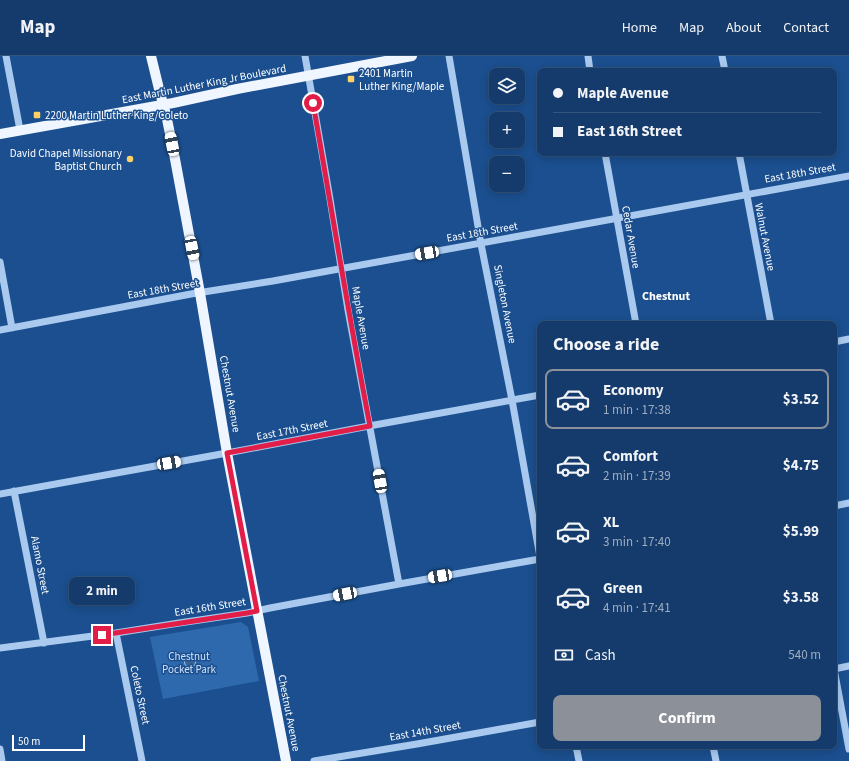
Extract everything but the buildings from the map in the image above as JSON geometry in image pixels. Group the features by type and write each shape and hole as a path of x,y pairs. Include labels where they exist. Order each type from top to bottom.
{"main road":[{"name":"Chestnut Avenue","path":"151,56 166,114 200,293 227,453 286,761"},
{"name":"East Martin Luther King Jr Boulevard","path":"0,134 163,105 308,75 412,56"}],"street":[{"path":"6,56 20,130"},
{"name":"Maple Avenue","path":"305,56 341,269 399,584"},
{"name":"Singleton Avenue","path":"449,56 481,244 512,400 537,541"},
{"path":"588,56 590,68"},
{"path":"722,56 724,68"},
{"name":"Cedar Avenue","path":"606,156 635,321"},
{"name":"Walnut Avenue","path":"740,156 770,321"},
{"name":"East 18th Street","path":"0,330 200,293 481,244 849,176"},
{"path":"0,262 12,328"},
{"path":"837,341 849,339"},
{"name":"East 17th Street","path":"0,494 537,396"},
{"name":"Alamo Street","path":"14,491 44,643"},
{"path":"837,505 849,503"},
{"name":"East 16th Street","path":"0,648 116,633 257,611 537,559"},
{"name":"Coleto Street","path":"116,633 142,761"},
{"path":"837,668 849,666"},
{"path":"837,685 849,749"},
{"name":"East 14th Street","path":"314,761 537,723"},
{"path":"0,749 2,761"},
{"path":"576,749 578,761"},
{"path":"714,749 716,761"}],"green space":[{"name":"Chestnut Pocket Park","path":"241,622 248,627 259,681 163,699 150,637"}],"shaded area":[{"path":"188,657 192,657 194,658 194,666 188,667 185,664 185,660"}],"place":[{"name":"2401 Martin Luther King/Maple","path":"351,79"},
{"name":"2200 Martin Luther King/Coleto","path":"37,115"},
{"name":"David Chapel Missionary Baptist Church","path":"130,159"}],"district":[{"name":"Chestnut","path":"666,296"}],"route":[{"path":"102,635 257,611 227,453 370,426 342,278 313,103"}]}
